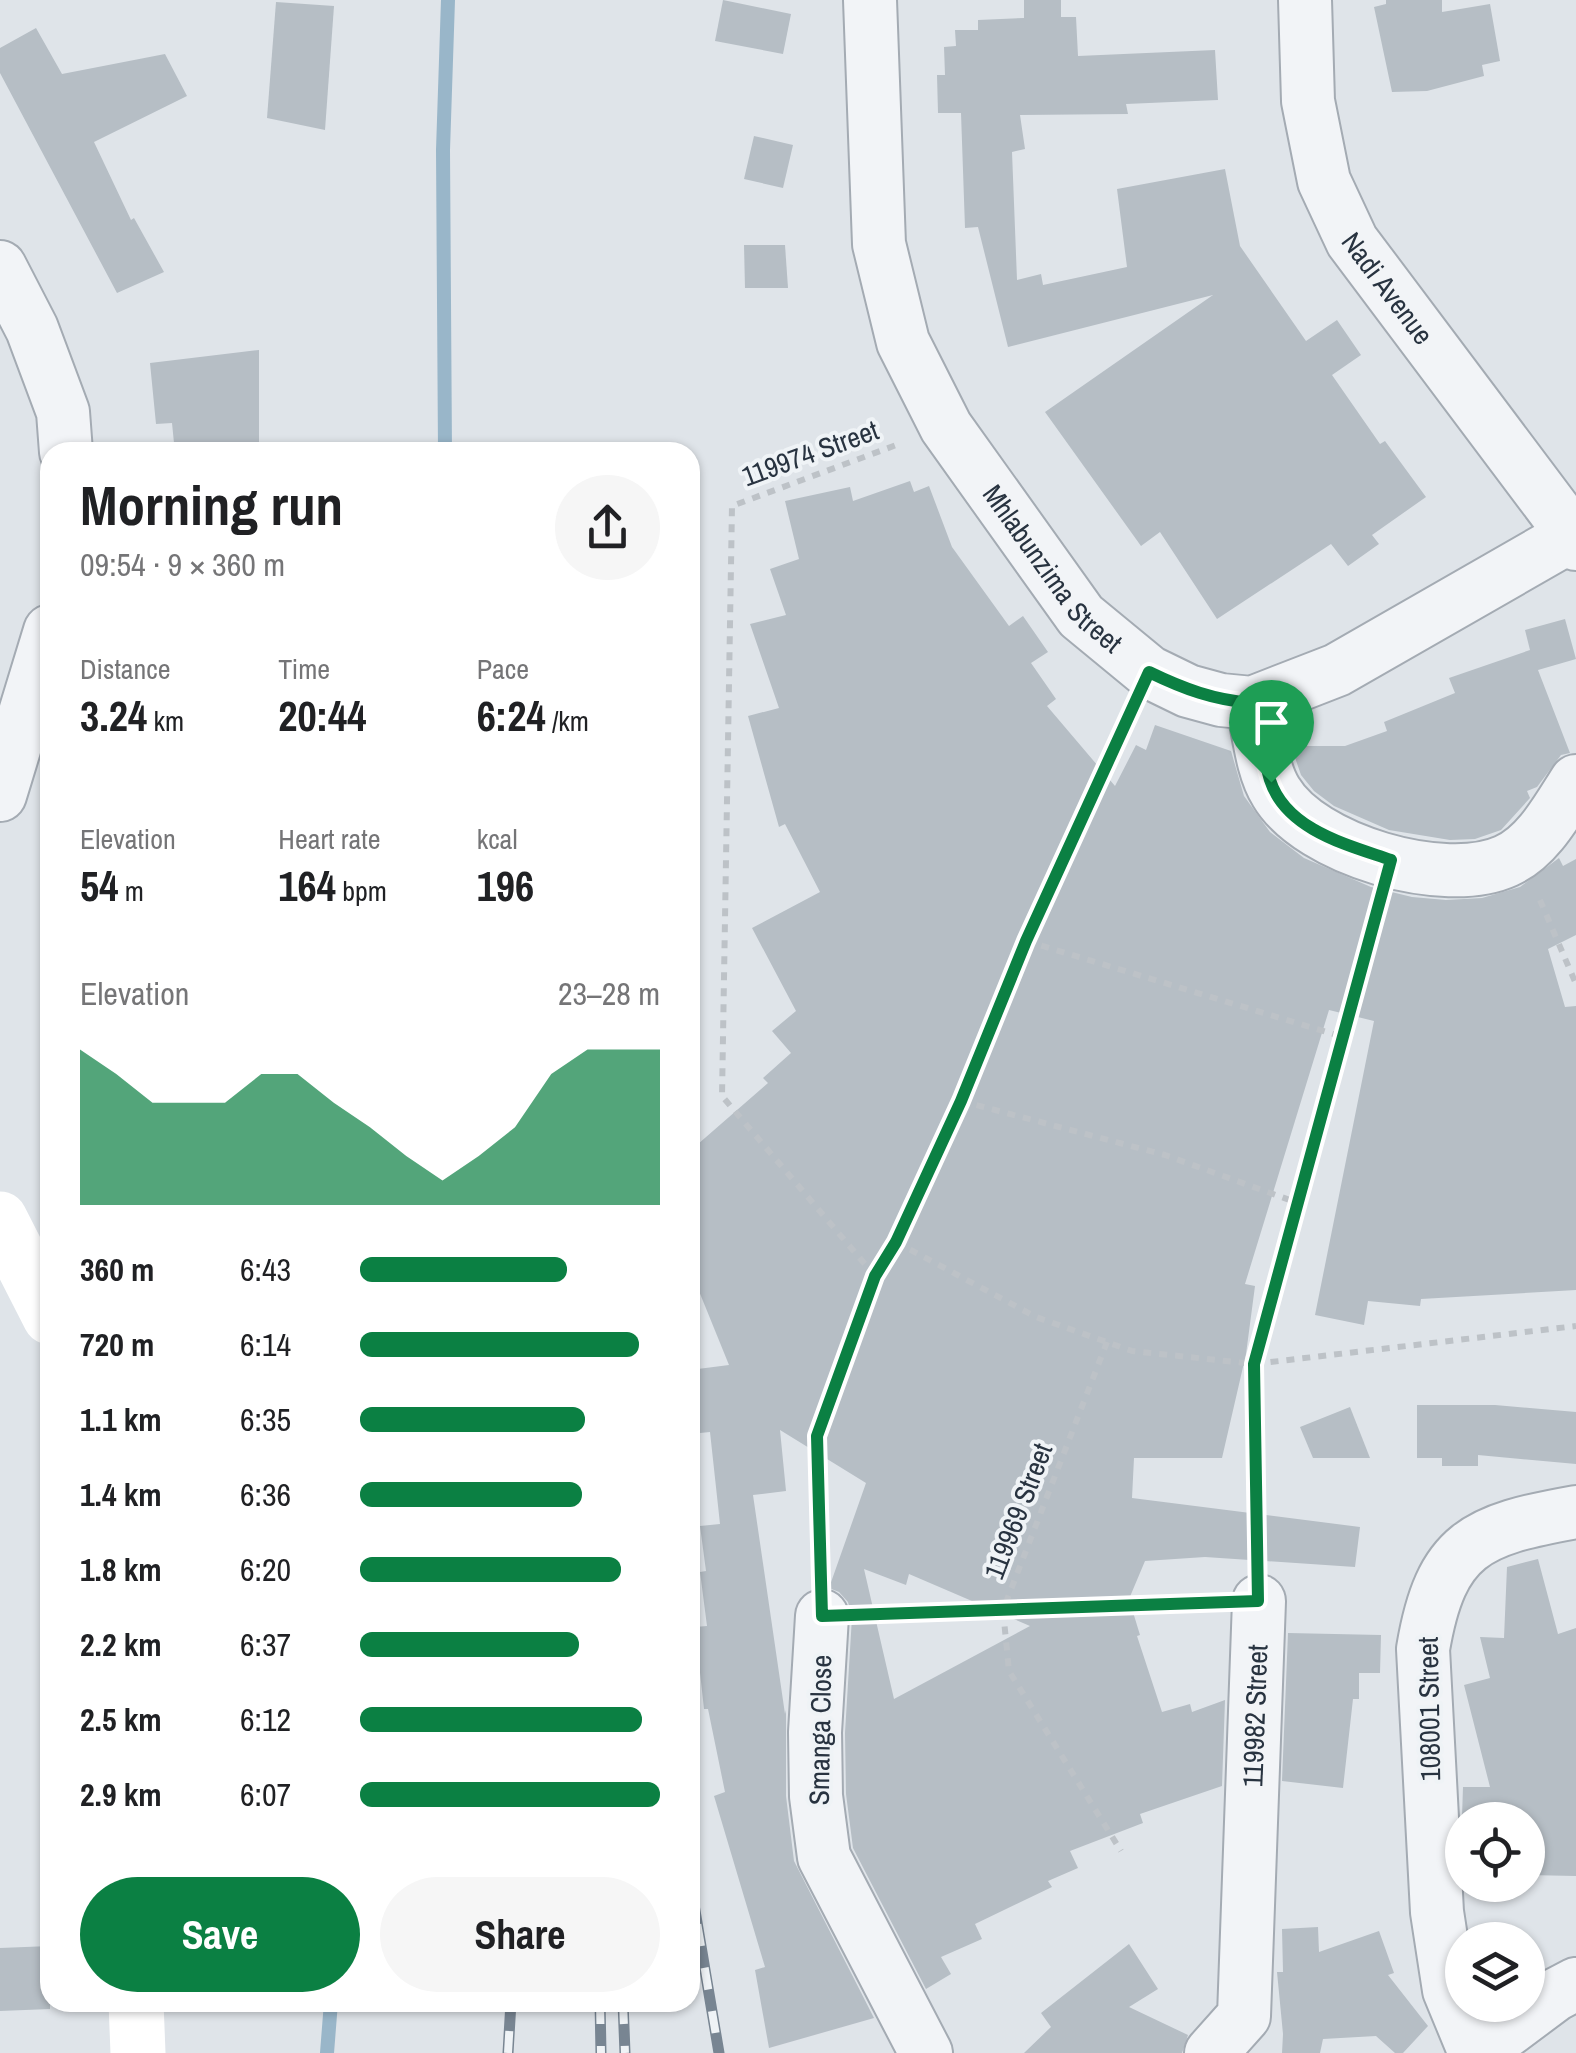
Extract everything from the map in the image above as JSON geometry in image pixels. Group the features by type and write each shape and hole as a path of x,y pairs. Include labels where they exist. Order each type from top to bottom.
{"street":[{"name":"Mhlabunzima Street","path":"870,0 879,244 903,342 946,427 1080,616 1149,672 1188,691 1252,703"},
{"name":"Nadi Avenue","path":"1305,0 1308,101 1324,181 1352,240 1575,537"},
{"path":"0,267 32,329 62,412 65,442"},
{"path":"1575,537 1337,670 1252,703 1271,782 1291,813 1306,825 1346,844 1426,870 1464,870 1503,863 1520,853 1551,820 1576,781"},
{"path":"0,794 40,664"},
{"path":"0,1219 40,1297"},
{"name":"108001 Street","path":"1476,2053 1449,1990 1438,1912 1423,1649 1428,1616 1436,1589 1460,1553 1490,1532 1576,1512"},
{"name":"119982 Street","path":"1211,2053 1244,2016 1258,1601"},
{"name":"Smanga Close","path":"822,1616 815,1732 816,1796 824,1856 926,2053"},
{"path":"1476,2053 1576,1984"},
{"path":"136,2012 138,2053"}],"path":[{"name":"119974 Street","path":"875,1276 722,1096 732,506 946,427"},
{"name":"Smanga Close","path":"822,1616 817,1436 875,1276 896,1242 961,1101 1026,941 1149,672"},
{"path":"1520,853 1576,984"},
{"path":"822,1616 1258,1601 1254,1364 1391,860"},
{"path":"1026,941 1343,1037"},
{"path":"961,1101 1165,1155 1298,1203"},
{"path":"896,1242 1036,1317 1132,1351 1254,1364 1576,1326"},
{"name":"119969 Street","path":"1108,1342 1003,1610 1010,1671 1120,1851"}],"building":[{"path":"723,0 791,14 783,54 715,41"},
{"path":"1024,0 1061,0 1061,17 1076,17 1078,56 1215,50 1218,100 1126,104 1128,114 1020,115 1025,149 1012,152 1017,280 1041,274 1043,285 1127,267 1117,189 1225,169 1240,246 1306,341 1337,320 1361,355 1332,375 1380,444 1385,441 1426,497 1372,535 1379,544 1348,566 1331,544 1217,619 1160,532 1141,546 1045,412 1213,295 1008,347 978,227 965,228 961,113 938,113 937,75 945,75 944,47 956,46 955,30 978,30 978,20 1024,18"},
{"path":"1386,0 1442,0 1442,12 1490,4 1500,61 1482,65 1484,76 1427,91 1392,92 1374,7 1386,4"},
{"path":"276,2 334,6 325,130 267,118"},
{"path":"36,28 62,74 165,54 187,96 94,142 131,220 134,218 164,272 117,293 0,73 0,48"},
{"path":"754,136 793,145 783,188 744,179"},
{"path":"744,245 785,245 788,288 745,288"},
{"path":"259,350 259,442 174,442 172,423 156,424 150,363"},
{"path":"910,481 914,492 929,486 952,547 1009,626 1023,616 1048,652 1031,663 1056,699 1047,706 1115,786 1136,745 1146,750 1155,725 1231,751 1244,796 1270,832 1304,858 1371,887 1412,897 1482,898 1520,887 1559,858 1563,866 1576,859 1576,935 1548,949 1565,1007 1576,1006 1576,1290 1421,1299 1420,1306 1368,1301 1364,1325 1315,1315 1374,1021 1329,1010 1245,1284 1255,1286 1246,1354 1222,1458 1134,1458 1132,1498 1360,1527 1355,1567 1205,1557 1145,1561 1129,1599 1162,1712 1190,1704 1192,1712 1225,1700 1222,1786 1140,1814 1143,1823 1070,1851 1078,1868 1048,1881 1052,1887 975,1924 982,1939 941,1957 951,1974 926,1989 853,1848 846,1794 845,1733 852,1617 848,1602 829,1588 866,1483 780,1430 786,1491 753,1495 785,1714 786,1710 786,1796 794,1861 874,2018 769,2048 755,1970 765,1967 714,1796 725,1792 708,1709 704,1709 700,1673 700,1627 707,1626 700,1572 706,1571 700,1526 720,1524 710,1432 700,1433 700,1369 729,1365 700,1294 700,1142 768,1083 763,1078 791,1053 772,1031 796,1011 752,928 820,892 785,824 779,827 748,716 779,708 750,624 786,615 770,569 799,559 785,501 850,487 853,501","holes":["864,1569 906,1585 909,1574 1030,1626 894,1699"]},
{"path":"1565,619 1576,659 1538,670 1570,753 1561,755 1537,787 1527,791 1530,798 1501,830 1475,839 1450,840 1389,830 1334,806 1301,775 1291,746 1345,746 1387,731 1384,722 1455,693 1449,678 1530,650 1525,630"},
{"path":"1417,1405 1495,1405 1576,1412 1576,1464 1478,1455 1478,1466 1442,1466 1442,1458 1417,1458"},
{"path":"1350,1407 1370,1458 1313,1458 1300,1427"},
{"path":"1538,1559 1558,1634 1576,1628 1576,1876 1545,1875 1545,1802 1463,1802 1463,1787 1490,1787 1464,1685 1490,1678 1480,1637 1504,1638 1507,1567"},
{"path":"1288,1633 1381,1635 1380,1673 1359,1673 1359,1699 1353,1699 1343,1788 1282,1781"},
{"path":"1318,1927 1319,1952 1379,1931 1394,1973 1388,1975 1428,2026 1403,2053 1395,2053 1376,2036 1323,2039 1320,2053 1282,2053 1277,1972 1283,1972 1282,1929"},
{"path":"1129,1944 1158,1989 1129,2007 1188,2035 1182,2053 1024,2053 1051,2027 1041,2013"},
{"path":"40,1946 40,2009 0,2011 0,1948"}],"waterway":[{"path":"445,442 443,150 448,0"},
{"path":"327,2053 330,2012"}],"railway":[{"path":"700,1940 719,2053"},
{"path":"508,2053 510,2012"},
{"path":"600,2012 601,2053"},
{"path":"623,2012 625,2053"}],"route":[{"path":"1149,672 1188,691 1252,703 1271,782 1291,813 1306,825 1391,860 1254,1364 1258,1601 822,1616 817,1436 875,1276 896,1242 961,1101 1026,941 1149,672"}]}
